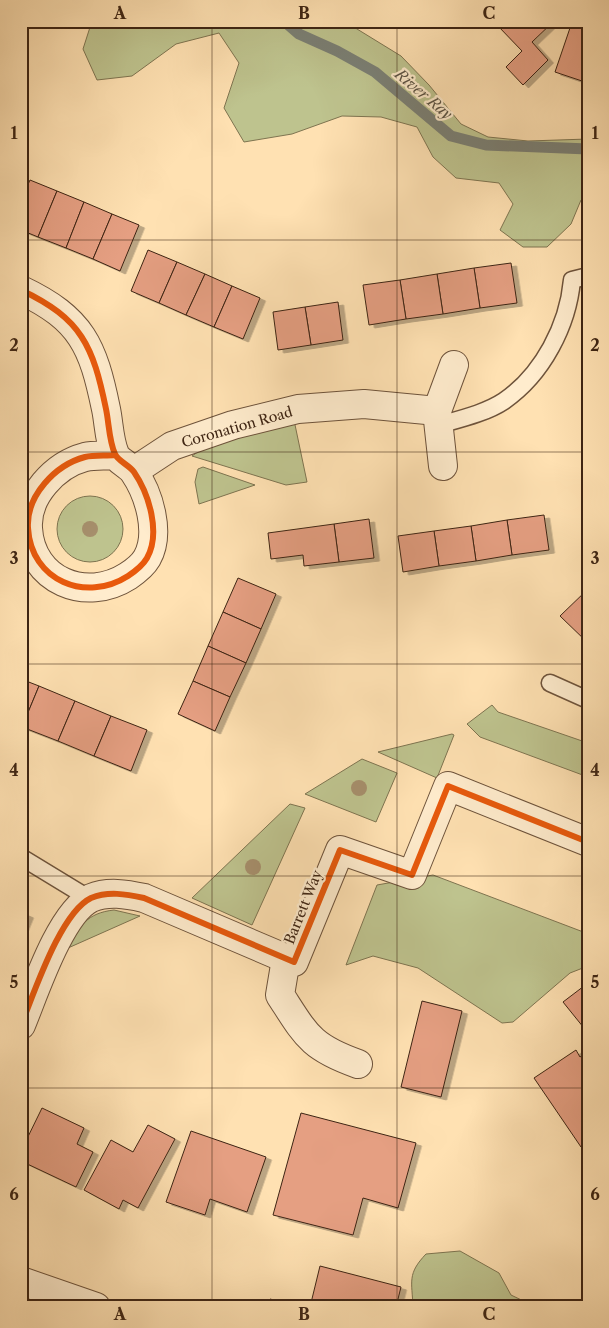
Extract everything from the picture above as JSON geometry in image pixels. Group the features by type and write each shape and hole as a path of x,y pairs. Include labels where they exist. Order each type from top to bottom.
{"street":[{"name":"Coronation Road","path":"21,290 43,301 64,315 89,347 125,463 150,509 153,530 147,559 133,572 114,585 88,589 69,585 50,574 34,552 28,528 31,504 44,484 58,469 85,457 125,463 233,425 298,408 364,404 438,418"},
{"path":"443,466 438,418 454,365"},
{"name":"Barrett Way","path":"90,899 106,894 124,894 144,898 294,962 340,850 412,875 448,786 588,842"},
{"path":"21,1026 56,941 67,921 90,899"},
{"path":"286,959 280,994 297,1021 313,1043 332,1054 358,1064"},
{"path":"21,1281 96,1307"}],"lane":[{"path":"438,418 465,418 503,402 524,385 557,338 570,298 572,280 588,276"},
{"path":"550,683 588,700"},
{"path":"21,857 90,899"}],"green space":[{"path":"92,21 344,21 401,56 429,85 461,124 488,137 528,141 588,139 588,198 581,200 571,224 547,247 523,247 500,230 513,204 499,183 456,178 433,157 417,127 381,117 342,116 292,134 244,142 224,108 239,63 219,33 176,44 132,76 97,80 83,49"},
{"path":"294,420 307,482 286,485 192,456 202,449"},
{"path":"203,467 255,485 199,504 195,482 198,469"},
{"path":"90,496 102,499 113,506 120,517 123,529 120,541 113,552 102,559 90,562 78,559 67,552 60,541 57,529 60,517 67,506 78,499"},
{"path":"492,705 498,712 588,743 588,777 480,737 467,724"},
{"path":"454,735 437,778 378,752"},
{"path":"362,759 397,773 376,822 305,794"},
{"path":"290,804 305,808 252,925 192,898"},
{"path":"433,875 586,933 588,930 588,966 570,973 513,1022 502,1023 418,968 373,956 346,965 377,885"},
{"path":"114,910 140,916 68,948 76,933 85,922 97,914"},
{"path":"460,1251 499,1273 511,1295 536,1307 413,1307 412,1278 420,1261 426,1254"}],"building":[{"path":"503,21 554,21 532,42 548,60 523,85 506,67 522,51 498,26"},
{"path":"571,25 588,30 588,83 555,72"},
{"path":"30,180 57,191 38,237 21,230 21,200"},
{"path":"57,191 84,202 66,248 38,237"},
{"path":"84,202 112,214 93,259 66,248"},
{"path":"112,214 139,225 120,271 93,259"},
{"path":"148,250 177,262 159,303 131,291"},
{"path":"177,262 205,274 186,315 159,303"},
{"path":"511,263 517,303 480,308 474,268"},
{"path":"474,268 480,308 443,314 437,274"},
{"path":"205,274 232,286 214,327 186,315"},
{"path":"437,274 443,314 406,319 400,280"},
{"path":"400,280 406,319 369,325 363,285"},
{"path":"232,286 260,298 243,339 214,327"},
{"path":"338,302 343,340 311,345 305,307"},
{"path":"305,307 311,345 278,350 273,312"},
{"path":"544,515 549,550 512,555 507,520"},
{"path":"369,519 374,558 339,562 334,524"},
{"path":"507,520 512,555 476,561 471,526"},
{"path":"334,524 339,562 304,566 303,555 271,559 268,533"},
{"path":"471,526 476,561 439,566 434,531"},
{"path":"434,531 439,566 403,572 398,536"},
{"path":"238,578 276,594 261,629 223,612"},
{"path":"588,589 588,643 560,616"},
{"path":"223,612 261,629 246,663 208,646"},
{"path":"208,646 246,663 230,697 193,681"},
{"path":"21,679 39,686 22,727 21,726"},
{"path":"193,681 230,697 215,731 178,714"},
{"path":"39,686 75,701 58,741 22,727"},
{"path":"75,701 111,716 94,756 58,741"},
{"path":"111,716 147,730 131,771 94,756"},
{"path":"21,912 28,915 21,932"},
{"path":"588,983 588,1033 563,1002"},
{"path":"422,1001 462,1011 441,1097 401,1087"},
{"path":"576,1050 580,1057 586,1053 588,1056 588,1142 581,1147 534,1078"},
{"path":"42,1108 84,1128 77,1144 93,1152 76,1187 21,1161 21,1151"},
{"path":"301,1113 416,1143 398,1208 363,1198 353,1235 273,1215"},
{"path":"148,1125 175,1139 138,1208 123,1200 119,1209 84,1190 111,1140 133,1152"},
{"path":"191,1131 266,1157 247,1212 210,1199 205,1215 166,1202"},
{"path":"320,1266 401,1287 396,1307 310,1307"},
{"path":"270,1299 299,1307 268,1307"}],"waterway":[{"name":"River Ray","path":"284,21 299,34 337,51 375,72 451,136 486,145 588,149"}],"cycle path":[{"path":"21,290 58,312 82,337 96,368 106,409 111,443 115,454 134,472 139,481 148,502 153,526 151,548 147,558 141,566 128,576 112,584 95,587 79,587 63,582 50,574 39,562 31,546 28,528 32,505 44,484 63,467 85,457 115,455"},
{"path":"21,1025 49,956 69,920 80,906 97,896 117,894 144,898 294,962 340,850 412,875 448,786 588,842"}]}
